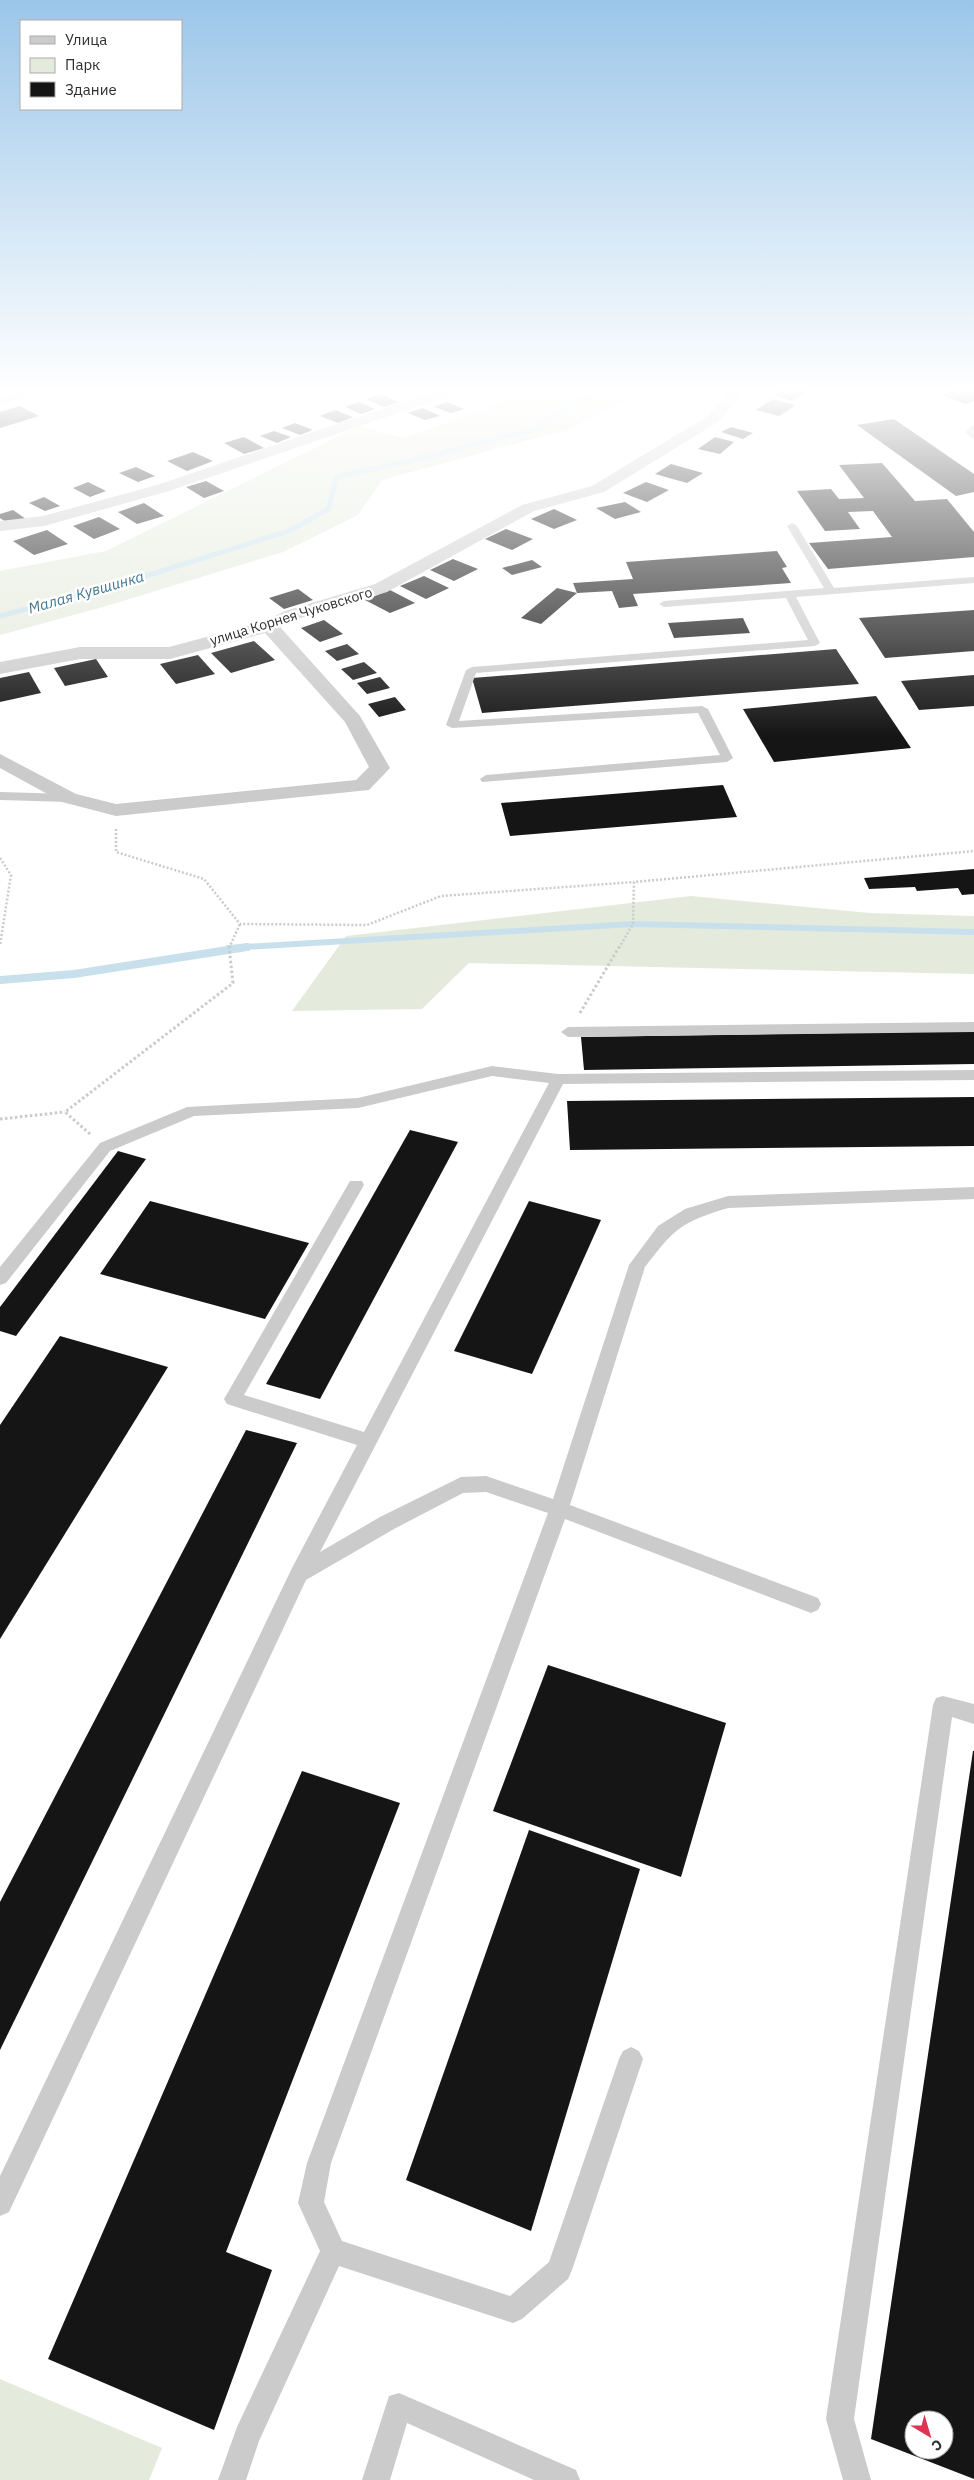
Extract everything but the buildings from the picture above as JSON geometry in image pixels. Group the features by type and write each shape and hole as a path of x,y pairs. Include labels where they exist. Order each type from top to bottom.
{"street":[{"path":"0,535 103,505"},
{"name":"улица Корнея Чуковского","path":"0,668 80,652 170,653 269,626 291,615 381,588 528,508 540,505"},
{"path":"0,526 44,521"},
{"path":"0,760 69,798 116,810 362,786 380,768 352,720 269,626"}],"lane":[{"path":"792,526 831,591"},
{"path":"664,604 974,580"},
{"path":"486,779 727,758 702,708 452,726 472,670 815,643 789,594"},
{"path":"0,796 69,798"},
{"path":"568,1032 974,1027"},
{"path":"0,1279 105,1147 192,1111 358,1104 492,1071 558,1079 974,1075"},
{"path":"0,2203 299,1574 558,1079"},
{"path":"356,1185 233,1399 369,1441"},
{"path":"630,2059 559,2270 513,2310 334,2251 312,2203 319,2163 559,1510 637,1264 664,1230 691,1213 728,1202 974,1192"},
{"path":"299,1574 387,1523 461,1485 486,1484 811,1604"},
{"path":"857,2480 840,2419 943,1705 974,1714"},
{"path":"232,2480 247,2437 334,2251"},
{"path":"376,2480 399,2406 566,2480"}],"path":[{"path":"116,810 116,852 204,879 240,924"},
{"path":"240,924 367,925 442,896 634,882 974,851"},
{"path":"0,858 11,876 0,945"},
{"path":"568,1032 633,924 634,882"},
{"path":"0,1119 65,1112 233,983 230,948 240,924"},
{"path":"65,1112 105,1147"}],"green space":[{"path":"200,505 365,505 358,515 283,552 103,607 0,635 0,571 106,551"},
{"path":"691,896 870,913 974,916 974,974 469,963 422,1009 292,1011 346,936"},
{"path":"0,2379 162,2448 149,2480 0,2480"}],"waterway":[{"name":"Малая Кувшинка","path":"0,616 133,580 289,531 328,509 329,505"},
{"path":"228,948 633,924 974,932"},
{"path":"0,980 74,974 247,947"}]}
